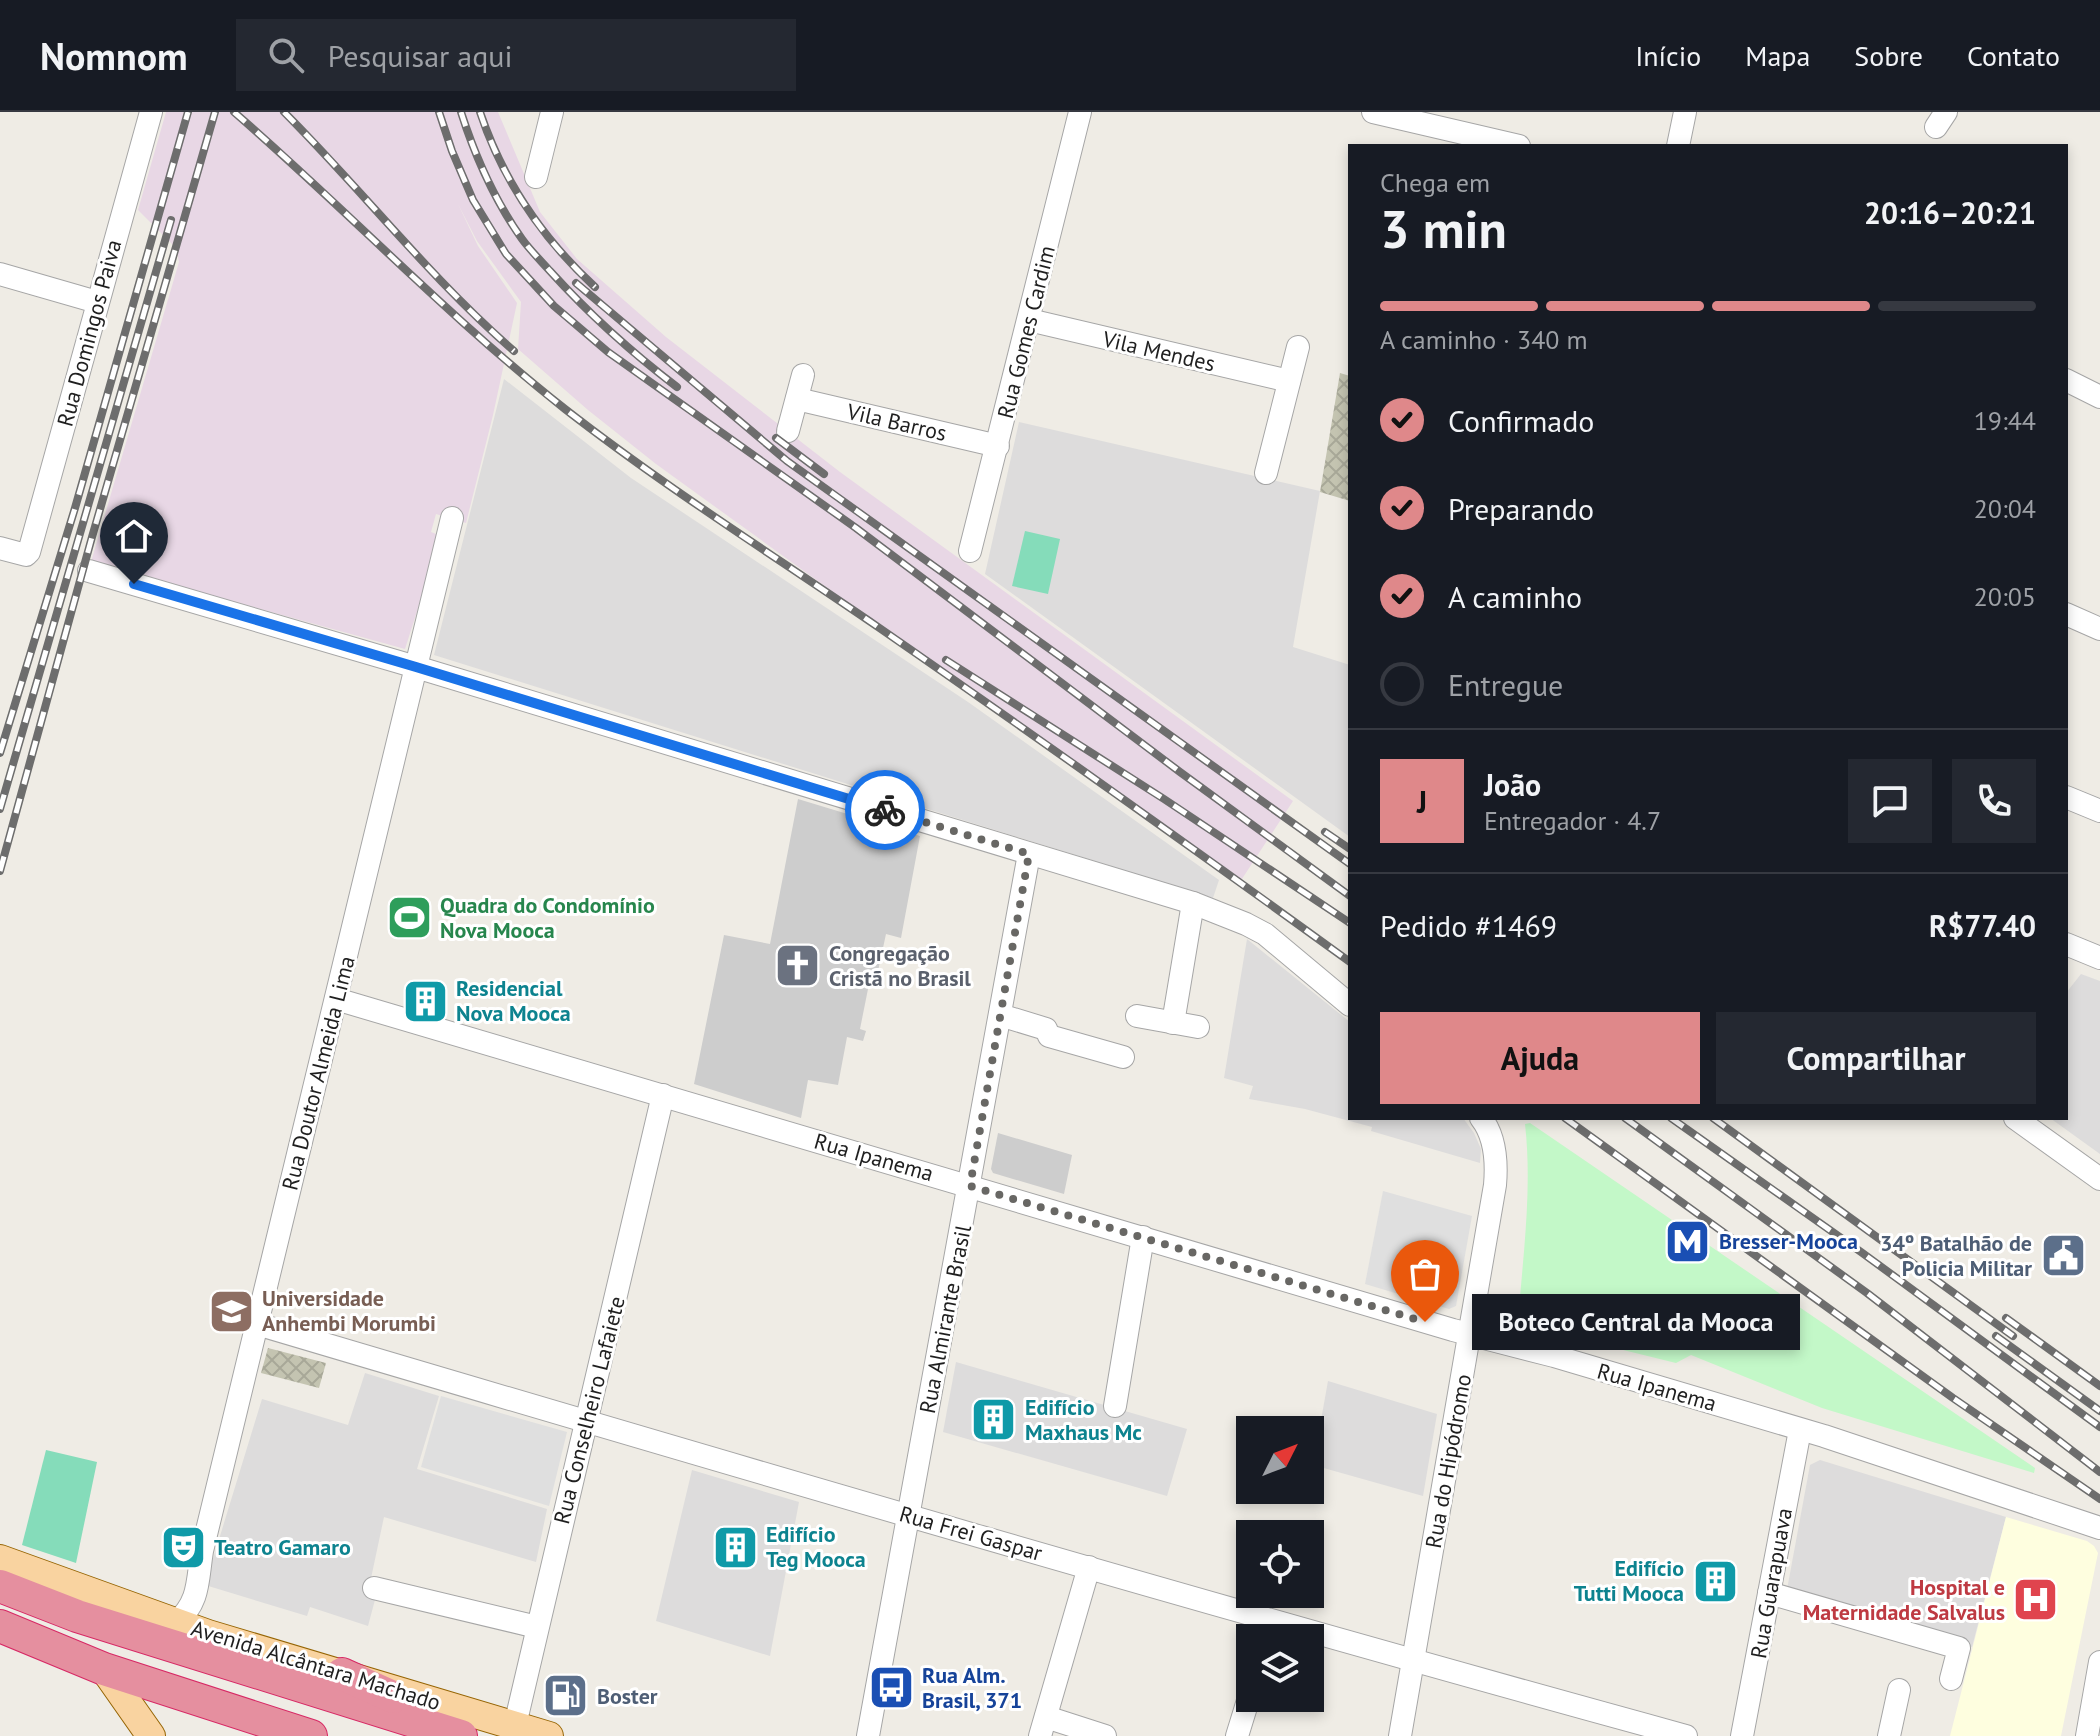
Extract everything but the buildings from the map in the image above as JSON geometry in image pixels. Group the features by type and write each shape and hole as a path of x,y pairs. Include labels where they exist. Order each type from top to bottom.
{"highway":[{"path":"0,1586 81,1604"},
{"name":"Avenida Alcântara Machado","path":"81,1604 461,1736"},
{"path":"0,1626 104,1669 311,1736"},
{"path":"342,1674 484,1736"}],"main road":[{"path":"0,1559 81,1604"},
{"name":"Avenida Alcântara Machado","path":"81,1604 176,1623 549,1736"},
{"path":"104,1669 146,1731"}],"street":[{"name":"Rua Domingos Paiva","path":"0,548 27,554 151,112"},
{"path":"536,177 552,112"},
{"name":"Rua Gomes Cardim","path":"970,551 1080,112"},
{"path":"1373,112 1510,144"},
{"path":"1678,144 1685,112"},
{"path":"0,274 97,302"},
{"name":"Vila Mendes","path":"1029,320 1289,381"},
{"path":"1266,473 1298,347"},
{"path":"788,431 803,375"},
{"path":"2068,381 2100,397"},
{"name":"Vila Barros","path":"797,399 998,446"},
{"name":"Rua Doutor Almeida Lima","path":"176,1623 193,1605 202,1551 452,518"},
{"path":"89,571 1193,903 1265,934 1348,1003"},
{"path":"2068,615 2100,629"},
{"path":"2068,798 2100,811"},
{"name":"Rua Almirante Brasil","path":"868,1736 1029,854"},
{"path":"1173,1023 1193,903"},
{"path":"2068,945 2100,958"},
{"name":"Rua Ipanema","path":"336,999 1470,1335 1554,1356 1800,1430 2100,1528"},
{"path":"1000,1015 1046,1029 1049,1036 1123,1057"},
{"path":"1137,1016 1198,1027"},
{"name":"Rua Conselheiro Lafaiete","path":"515,1725 663,1095"},
{"name":"Rua do Hipódromo","path":"1400,1736 1495,1185 1495,1151 1482,1120"},
{"path":"2018,1120 2100,1179"},
{"path":"1115,1406 1143,1237"},
{"name":"Rua Frei Gaspar","path":"257,1324 1089,1567 1255,1624"},
{"name":"Rua Guarapuava","path":"1742,1736 1800,1430"},
{"path":"1089,1567 1043,1727 1105,1736"},
{"path":"374,1588 537,1627"},
{"path":"1769,1593 1959,1648 1951,1679"},
{"name":"Rua Frei Gaspar","path":"1324,1641 1413,1661 1686,1736"},
{"path":"2087,1736 2100,1662"},
{"path":"1889,1736 1899,1690"},
{"path":"1237,1736 1244,1712"}],"shaded area":[{"path":"166,112 498,112 540,212 577,259 666,337 840,472 1293,801 1238,885 656,464 518,349 521,302 477,241 458,204 478,246 517,303 466,523 436,514 431,532 441,536 405,649 91,562 179,262 176,248 138,210"},
{"path":"1340,373 1348,375 1348,500 1320,492"},
{"path":"504,379 631,478 968,702 1219,880 1213,898 434,655"},
{"path":"1019,422 1320,491 1293,647 1348,664 1348,836 985,574"},
{"name":"Congregação Cristã no Brasil","path":"798,799 920,836 901,938 886,934 875,985 869,984 860,1029 866,1031 863,1041 847,1037 838,1085 808,1080 801,1118 694,1084 724,935 770,944"},
{"path":"1247,939 1348,1020 1348,1120 1464,1120 1481,1149 1480,1163 1371,1131 1372,1127 1305,1109 1249,1099 1253,1086 1224,1078"},
{"path":"2081,974 2100,981 2100,1154 2053,1120 2068,1120 2068,990"},
{"path":"998,1133 1072,1155 1064,1194 993,1173 991,1169"},
{"path":"1383,1191 1472,1216 1456,1306 1449,1309 1365,1284"},
{"path":"268,1348 326,1363 319,1388 261,1373"},
{"path":"956,1362 1187,1429 1167,1496 943,1432"},
{"path":"365,1373 439,1396 417,1469 547,1509 536,1562 384,1517 370,1583 376,1596 368,1626 310,1607 307,1616 205,1585 262,1399 348,1425"},
{"path":"1328,1381 1437,1414 1423,1496 1324,1468 1322,1416"},
{"path":"441,1396 567,1432 549,1506 421,1467"},
{"path":"1820,1460 2006,1517 1972,1647 1786,1595 1810,1465"},
{"path":"692,1470 799,1502 770,1656 656,1621"},
{"name":"Hospital e Maternidade Salvalus","path":"2006,1517 2087,1541 2098,1553 2061,1736 1950,1736"}],"green space":[{"path":"1025,531 1060,539 1048,594 1012,586"},
{"path":"1530,1123 2035,1468 2034,1473 1822,1408 1691,1355 1676,1363 1532,1325 1519,1309 1527,1193 1525,1124"},
{"path":"46,1450 97,1462 76,1563 22,1545"}],"railway":[{"path":"0,753 75,508 188,112"},
{"path":"0,871 92,537 215,112"},
{"path":"234,112 438,300 522,374 603,438 878,627 1348,961"},
{"path":"284,112 425,264 514,351"},
{"path":"439,112 473,200 506,254 554,306 608,352 856,528 1348,895"},
{"path":"461,112 487,178 525,243 595,317 677,387"},
{"path":"480,112 500,162 526,207 558,249 595,287"},
{"path":"0,809 171,220"},
{"path":"576,283 787,461 1348,863"},
{"path":"776,438 824,474"},
{"path":"946,660 1164,799 1348,922"},
{"path":"1325,832 1348,848"},
{"path":"1568,1120 1953,1398 2100,1499"},
{"path":"1628,1120 1867,1293 2100,1472"},
{"path":"1674,1120 2100,1427"},
{"path":"1716,1120 2013,1336"},
{"path":"2006,1318 2100,1386"},
{"path":"1996,1336 2100,1411"}],"way so far":[{"path":"885,810 1029,854 970,1186 1425,1322"}],"place":[{"name":"Quadra do Condomínio Nova Mooca","path":"409,918"},
{"name":"Congregação Cristã no Brasil","path":"798,966"},
{"name":"Residencial Nova Mooca","path":"425,1001"},
{"name":"Bresser-Mooca","path":"1688,1241"},
{"name":"34º Batalhão de Policia Militar","path":"2063,1256"},
{"name":"Universidade Anhembi Morumbi","path":"231,1311"},
{"name":"Boteco Central da Mooca","path":"1425,1322"},
{"name":"Edifício Maxhaus Mc","path":"994,1420"},
{"name":"Teatro Gamaro","path":"183,1547"},
{"name":"Edifício Teg Mooca","path":"735,1547"},
{"name":"Edifício Tutti Mooca","path":"1715,1581"},
{"name":"Hospital e Maternidade Salvalus","path":"2036,1600"},
{"name":"Rua Alm. Brasil, 371","path":"891,1688"},
{"name":"Boster","path":"566,1696"}],"route":[{"path":"134,584 885,810"}]}
